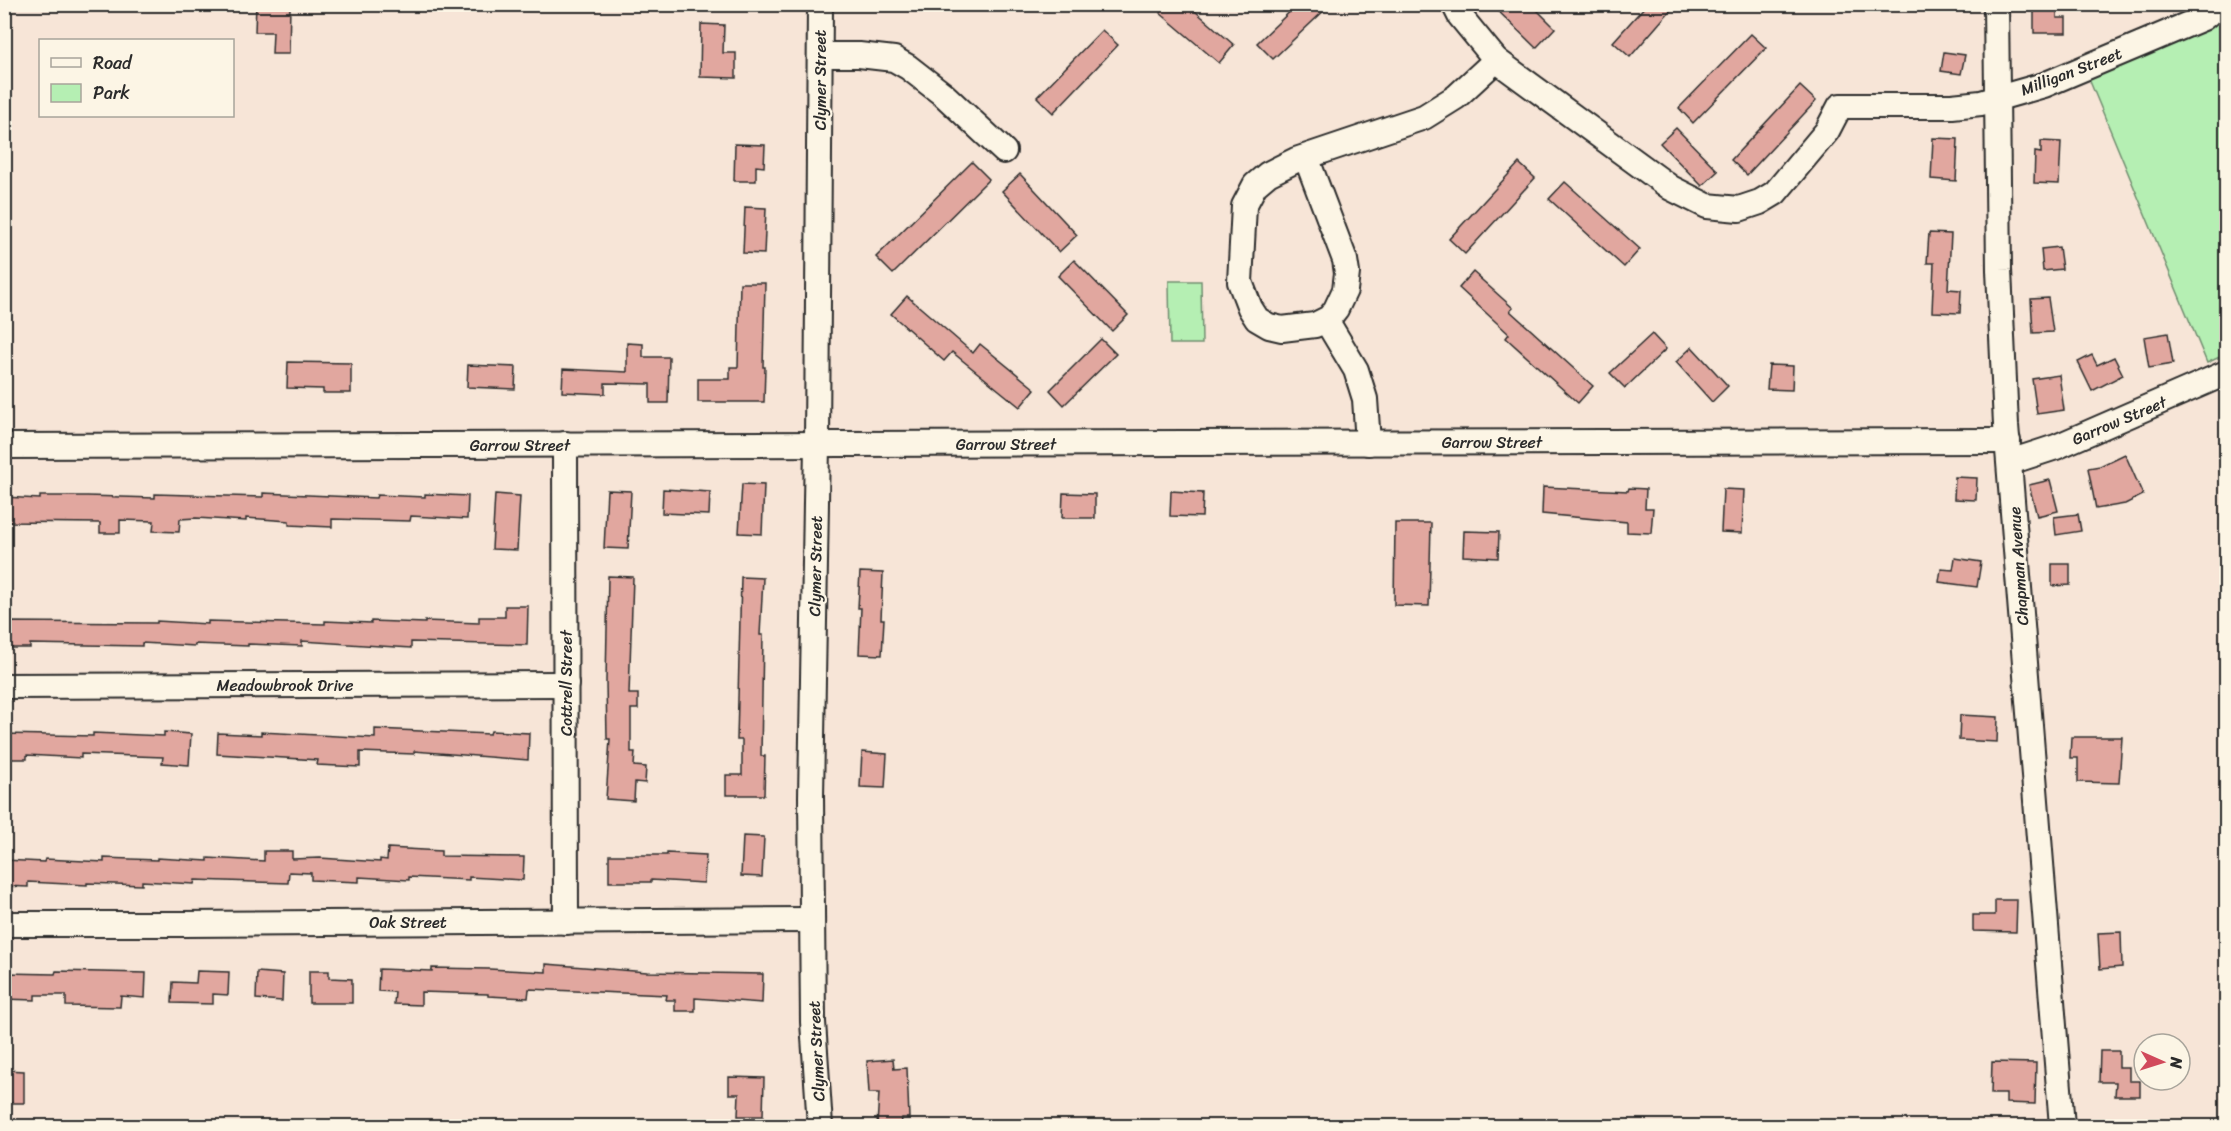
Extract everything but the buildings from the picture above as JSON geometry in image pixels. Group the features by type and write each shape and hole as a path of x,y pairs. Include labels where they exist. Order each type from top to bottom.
{"street":[{"name":"Clymer Street","path":"820,4 817,444 811,797 813,1022 820,1126"},
{"path":"1306,157 1345,260 1347,273 1345,290 1336,309 1326,320 1315,325 1282,329 1269,326 1257,319 1240,282 1244,207 1250,194 1255,185 1268,174 1306,157 1424,117 1456,97 1496,60 1454,4"},
{"name":"Chapman Avenue","path":"1996,4 1999,270 2009,452 2062,1126"},
{"name":"Milligan Street","path":"1496,60 1671,188 1707,206 1739,209 1760,202 1775,193 1827,131 1840,106 1952,106 1997,99 2044,85 2203,18 2220,4"},
{"path":"821,55 859,55 894,59 944,95 1004,151"},
{"path":"1326,320 1356,369 1365,399 1368,443"},
{"name":"Garrow Street","path":"4,446 1368,443 2009,452 2056,447 2226,374"},
{"name":"Cottrell Street","path":"565,444 566,922"},
{"name":"Meadowbrook Drive","path":"4,686 566,684"},
{"name":"Oak Street","path":"4,924 812,920"}],"green space":[{"path":"2226,13 2226,354 2207,363 2089,79 2223,18"},
{"path":"1169,281 1201,281 1202,344 1170,344"}]}
